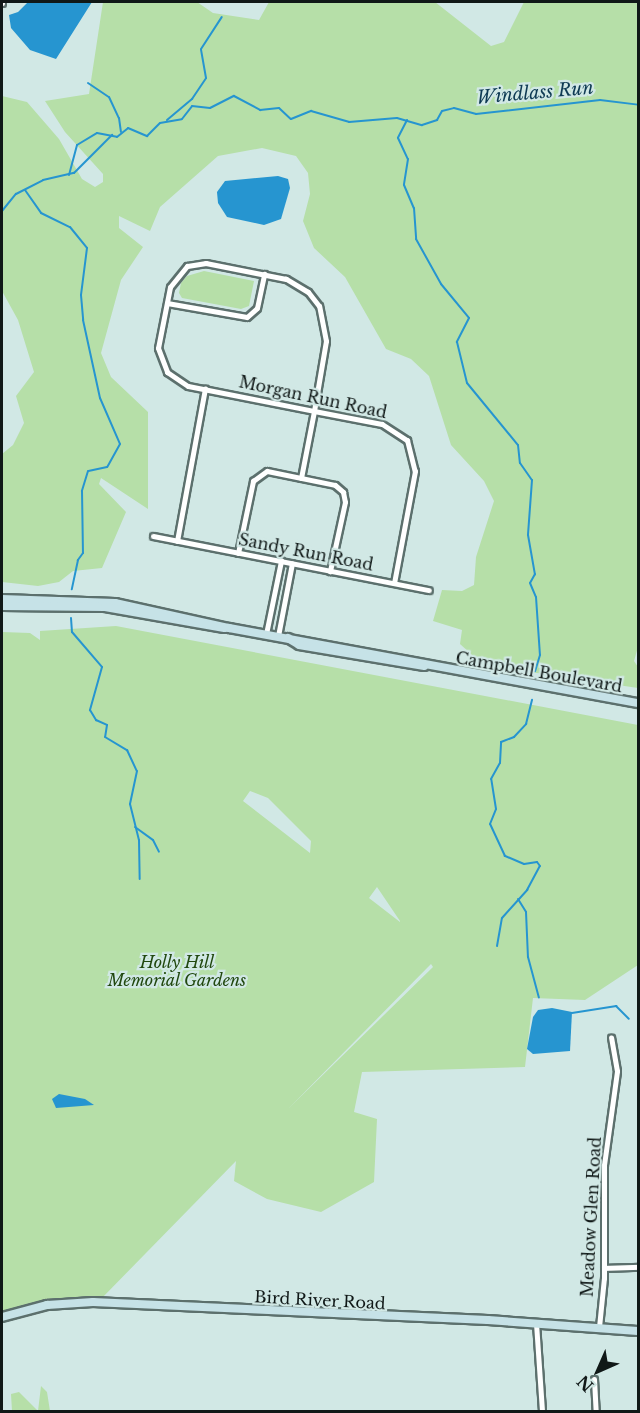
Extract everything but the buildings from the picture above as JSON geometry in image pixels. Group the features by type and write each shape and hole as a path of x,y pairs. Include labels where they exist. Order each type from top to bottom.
{"street":[{"path":"264,274 257,308 247,317 167,303 174,278 192,264 264,274 301,286 323,315 326,341 301,478"},
{"name":"Morgan Run Road","path":"167,303 158,348 161,363 181,383 388,426 402,434 412,447 415,471 393,583"},
{"path":"177,541 205,389"},
{"path":"238,553 256,476 267,471 335,485 344,495 330,571"},
{"name":"Sandy Run Road","path":"153,536 429,590"},
{"path":"266,634 281,561"},
{"path":"278,636 292,563"},
{"name":"Campbell Boulevard","path":"2,599 116,603 229,628 639,703"},
{"name":"Campbell Boulevard","path":"2,606 105,608 214,629 229,628"},
{"name":"Meadow Glen Road","path":"599,1327 604,1268 604,1165 617,1071 611,1038"},
{"path":"604,1268 639,1267"},
{"name":"Bird River Road","path":"2,1317 47,1305 93,1302 536,1323 639,1331"},
{"path":"536,1323 542,1412"},
{"path":"594,1379 596,1412"}],"green space":[{"path":"103,2 197,2 213,13 259,20 269,2 435,2 491,46 504,42 524,2 638,2 638,647 634,661 638,667 638,688 483,665 460,644 462,630 433,621 442,590 462,591 474,585 476,557 494,501 484,481 451,445 429,376 411,359 386,349 345,277 314,248 303,221 310,194 308,173 296,156 262,148 218,156 160,207 150,231 119,216 119,228 143,247 121,280 101,353 111,377 148,412 148,509 101,478 99,484 126,512 102,568 73,571 59,582 38,586 2,582 2,454 13,445 24,423 16,396 34,372 18,320 2,291 2,96 27,102 59,139 82,179 95,187 103,182 103,174 65,132 45,101 89,94"},
{"path":"204,271 254,281 249,306 241,309 182,298 179,293 181,283 187,276"},
{"name":"Holly Hill Memorial Gardens","path":"116,626 638,725 638,965 585,1000 533,998 525,1067 362,1072 354,1112 377,1119 374,1182 321,1212 267,1199 234,1181 236,1161 101,1299 46,1301 2,1313 2,632 30,633 40,640 40,631","holes":["250,791 268,798 311,841 310,853 243,801","377,887 400,922 369,898","431,964 433,967 288,1109"]},
{"path":"41,1386 47,1392 50,1411 38,1411"},
{"path":"19,1392 38,1411 12,1411 11,1394"}],"water":[{"path":"28,2 92,2 56,59 30,50 11,28 9,15 18,12"},
{"path":"278,176 288,179 290,188 281,219 264,225 227,217 218,203 217,192 225,181"},
{"path":"552,1008 572,1012 570,1051 533,1054 527,1049 533,1017 538,1010"},
{"path":"59,1094 85,1099 94,1105 56,1108 52,1099"}],"waterway":[{"path":"167,120 192,99 206,78 201,49 222,17"},
{"path":"88,83 109,97 119,118 121,132"},
{"name":"Windlass Run","path":"69,175 77,145 97,133 117,137 128,128 147,136 160,123 182,119 192,106 210,108 234,96 260,110 279,108 291,119 311,111 349,122 397,118 422,125 437,120 442,111 454,108 476,114 600,100 638,105"},
{"path":"407,120 398,138 408,159 404,185 414,208 416,239 441,284 469,318 457,342 467,383 518,445 520,463 532,480 528,535 535,574 530,583 536,597 540,655 535,671"},
{"name":"Windlass Run","path":"2,211 16,194 43,180 74,173 112,135"},
{"path":"25,190 41,213 70,227 87,248 81,295 83,320 100,398 120,444 107,467 88,471 82,491 83,553 78,560 72,589"},
{"path":"71,618 72,632 102,667 90,710 96,720 107,725 105,737 127,750 137,771 130,804 139,840 140,879"},
{"path":"497,946 502,918 527,890 540,866 537,862 524,864 505,856 490,824 496,809 491,779 500,763 501,742 514,737 526,724 532,700"},
{"path":"135,827 153,840 159,852"},
{"path":"518,899 526,912 528,957 539,998"},
{"path":"572,1013 616,1006 629,1019"}]}
